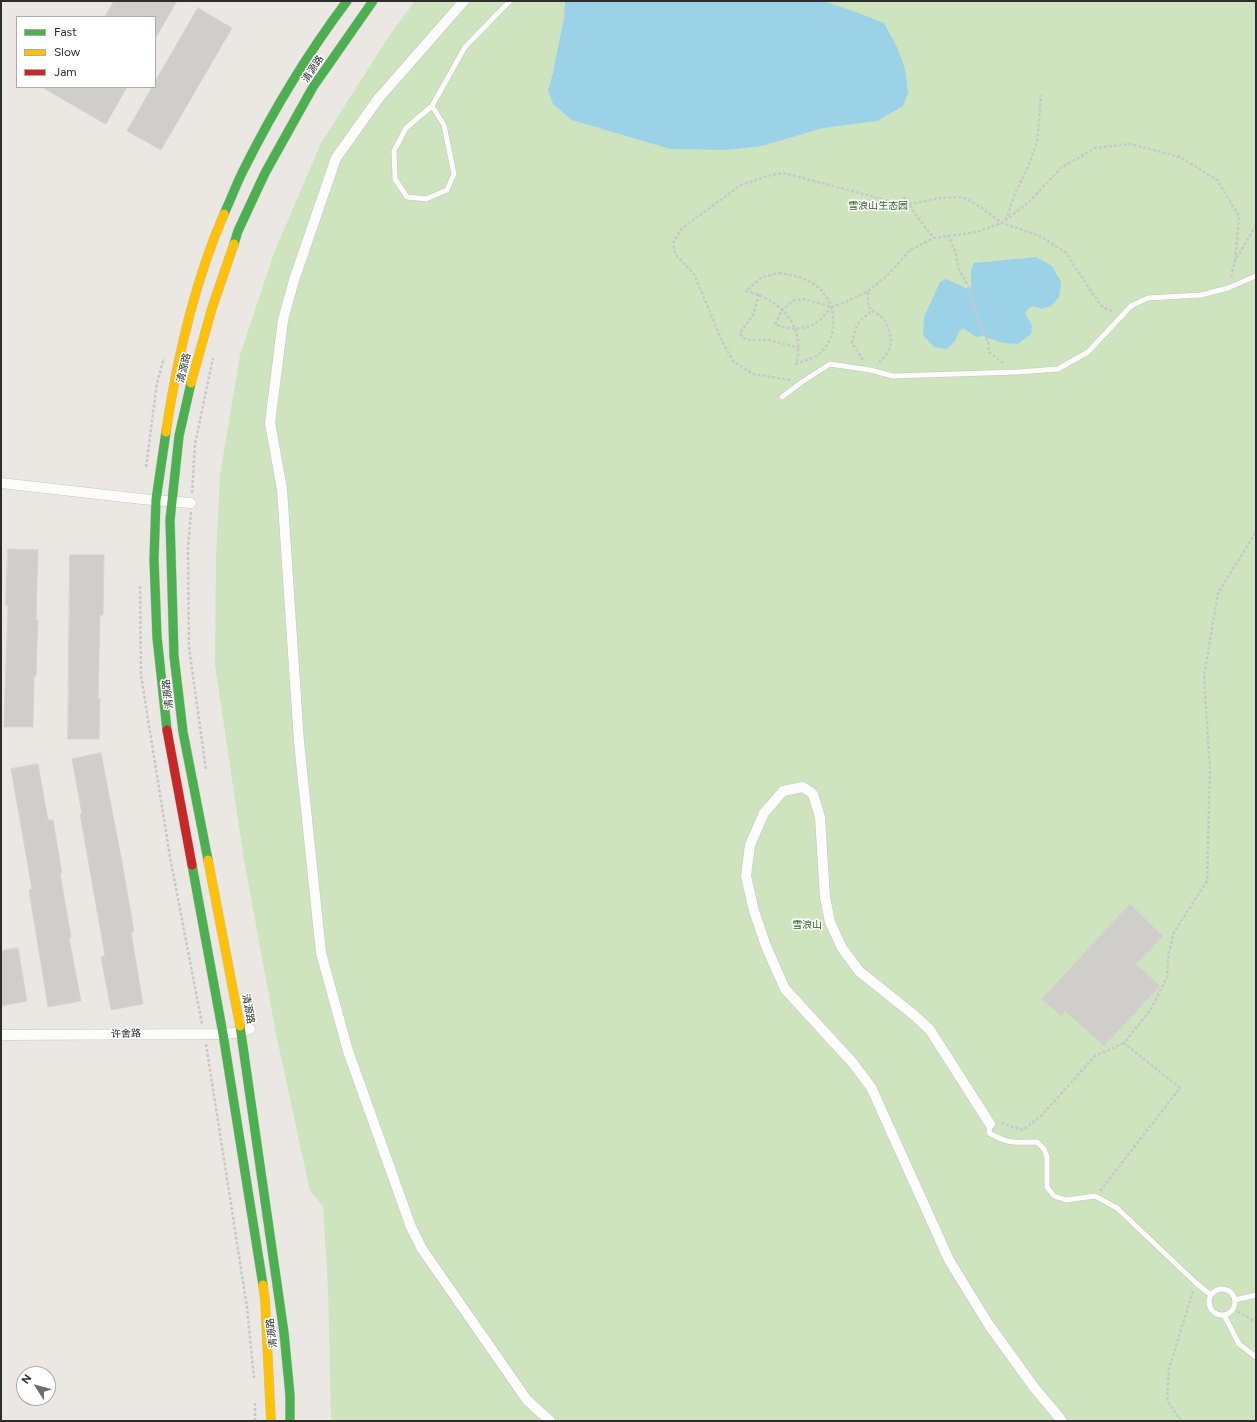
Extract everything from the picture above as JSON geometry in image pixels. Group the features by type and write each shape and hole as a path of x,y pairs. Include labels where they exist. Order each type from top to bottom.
{"street":[{"name":"清源路","path":"271,1421 265,1300 223,1034 166,726 157,638 154,559 156,500 169,414 181,350 198,287 217,230 244,168 281,100 329,25 347,1"},
{"name":"清源路","path":"290,1421 290,1395 284,1333 245,1031 183,732 174,656 170,520 179,436 196,364 212,308 238,231 265,173 313,88 373,1"},
{"path":"464,1 378,99 336,158 294,280 283,320 270,423 282,489 299,742 321,953 348,1051 411,1227 422,1249 527,1400 550,1421"},
{"path":"1,482 191,503"},
{"path":"990,1124 930,1030 914,1015 859,971 842,948 830,922 825,897 820,817 813,794 803,787 783,791 764,813 750,845 746,876 754,911 766,946 785,989 852,1062 871,1086 949,1260 989,1326 1033,1386 1062,1421"},
{"name":"许舍路","path":"1,1035 223,1034 245,1031"}],"lane":[{"path":"432,106 444,125 454,174 447,190 426,199 407,197 396,179 394,151 406,128 432,106 465,47 510,1"},
{"path":"782,397 830,364 870,370 893,376 1017,372 1058,369 1088,352 1131,306 1148,298 1201,295 1228,288 1256,276"},
{"path":"990,1124 989,1132 1003,1140 1015,1143 1037,1142 1044,1149 1047,1157 1047,1187 1054,1196 1066,1200 1095,1196 1116,1208 1196,1283 1211,1295"},
{"path":"1219,1289 1229,1291 1235,1300 1232,1310 1224,1315 1214,1313 1209,1305 1211,1295 1219,1289"},
{"path":"1235,1300 1256,1295"},
{"path":"1224,1315 1239,1344 1256,1357"}],"path":[{"path":"1002,223 1008,214 1037,142 1041,95"},
{"path":"832,307 804,299 794,300 782,310 775,324 785,328 795,329 809,326 818,322 832,307 868,291 888,275 910,250 934,238 977,232 1002,223 1029,202 1061,168 1095,148 1131,144 1180,157 1217,180 1239,216 1235,261 1228,288"},
{"path":"802,382 753,374 733,361 723,343 694,274 675,254 673,243 681,229 741,185 771,175 784,173 898,204 909,204 941,198 957,197 972,202 1002,223 1040,236 1066,253 1103,307 1122,316"},
{"path":"904,197 934,238"},
{"path":"1235,261 1256,226"},
{"path":"948,235 956,253 959,270 968,286 979,323 988,341 989,352 1017,372"},
{"path":"779,273 798,276 815,285 828,299 832,307 834,326 829,343 816,356 796,364 799,348 795,329 789,317 772,300 759,294 746,291 762,278 779,273"},
{"path":"868,291 867,303 872,311 885,320 891,337 890,347 883,358 870,370 852,343 860,319 872,311"},
{"path":"759,294 753,315 740,333 743,338 749,340 770,340 799,348"},
{"path":"145,469 157,383 166,354"},
{"path":"206,770 189,647 188,548 195,444 214,356"},
{"path":"1001,1123 1022,1130 1041,1116 1095,1056 1124,1043 1151,1009 1167,977 1168,959 1174,934 1207,881 1210,770 1204,676 1218,593 1256,532"},
{"path":"140,579 141,675 170,857 204,1033 247,1307 254,1385"},
{"path":"1095,1196 1180,1088 1124,1043"},
{"path":"1181,1421 1167,1400 1169,1369 1196,1283"},
{"path":"1232,1310 1256,1322"},
{"path":"255,1400 255,1421"}],"green space":[{"name":"雪浪山","path":"415,1 1256,1 1256,1421 331,1421 328,1289 323,1206 310,1191 276,1034 244,860 215,665 216,557 220,475 240,355 274,253 321,143 389,36"}],"water":[{"path":"565,1 823,1 884,23 897,47 905,69 908,93 903,106 877,121 823,128 762,146 726,150 670,149 572,120 553,104 548,90 564,18"},
{"path":"1036,257 1052,266 1061,282 1059,297 1051,306 1042,309 1033,306 1028,309 1025,313 1032,326 1031,334 1018,344 1003,343 983,336 976,337 963,328 959,331 955,341 947,349 934,347 923,335 924,317 940,282 946,279 968,289 971,287 971,270 974,263"}],"building":[{"path":"114,1 177,1 156,37 156,16 106,16"},
{"path":"198,8 232,28 161,150 127,131 151,88 156,88 156,80"},
{"path":"44,88 126,88 106,124"},
{"path":"8,549 38,550 36,620 38,620 36,676 34,676 33,727 4,727 8,605 6,605"},
{"path":"70,555 104,555 103,615 100,615 98,699 100,699 99,739 68,739"},
{"path":"101,753 134,931 131,932 143,1004 111,1010 101,957 105,956 72,759"},
{"path":"38,764 48,820 53,820 71,937 69,938 81,1001 48,1007 29,890 32,889 11,769"},
{"path":"1130,904 1163,936 1136,964 1160,986 1104,1046 1065,1011 1061,1016 1042,999"},
{"path":"18,948 27,1001 1,1006 1,951"}],"traffic: fast":[{"path":"224,214 256,145 280,103 305,61 347,1"},
{"path":"234,244 238,231 265,173 313,87 373,1"},
{"path":"191,383 179,436 170,520 174,656 183,732 208,860"},
{"path":"166,432 156,500 154,559 157,637 167,730"},
{"path":"192,865 223,1034 263,1285"},
{"path":"240,1026 284,1333 290,1395 290,1421"}],"traffic: slow":[{"path":"166,432 175,376 195,294 213,240 224,214"},
{"path":"191,383 212,308 234,244"},
{"path":"208,860 240,1026"},
{"path":"263,1285 271,1421"}],"traffic: jam":[{"path":"167,730 192,865"}],"park label":[{"name":"雪浪山生态园","path":"878,206"}]}
